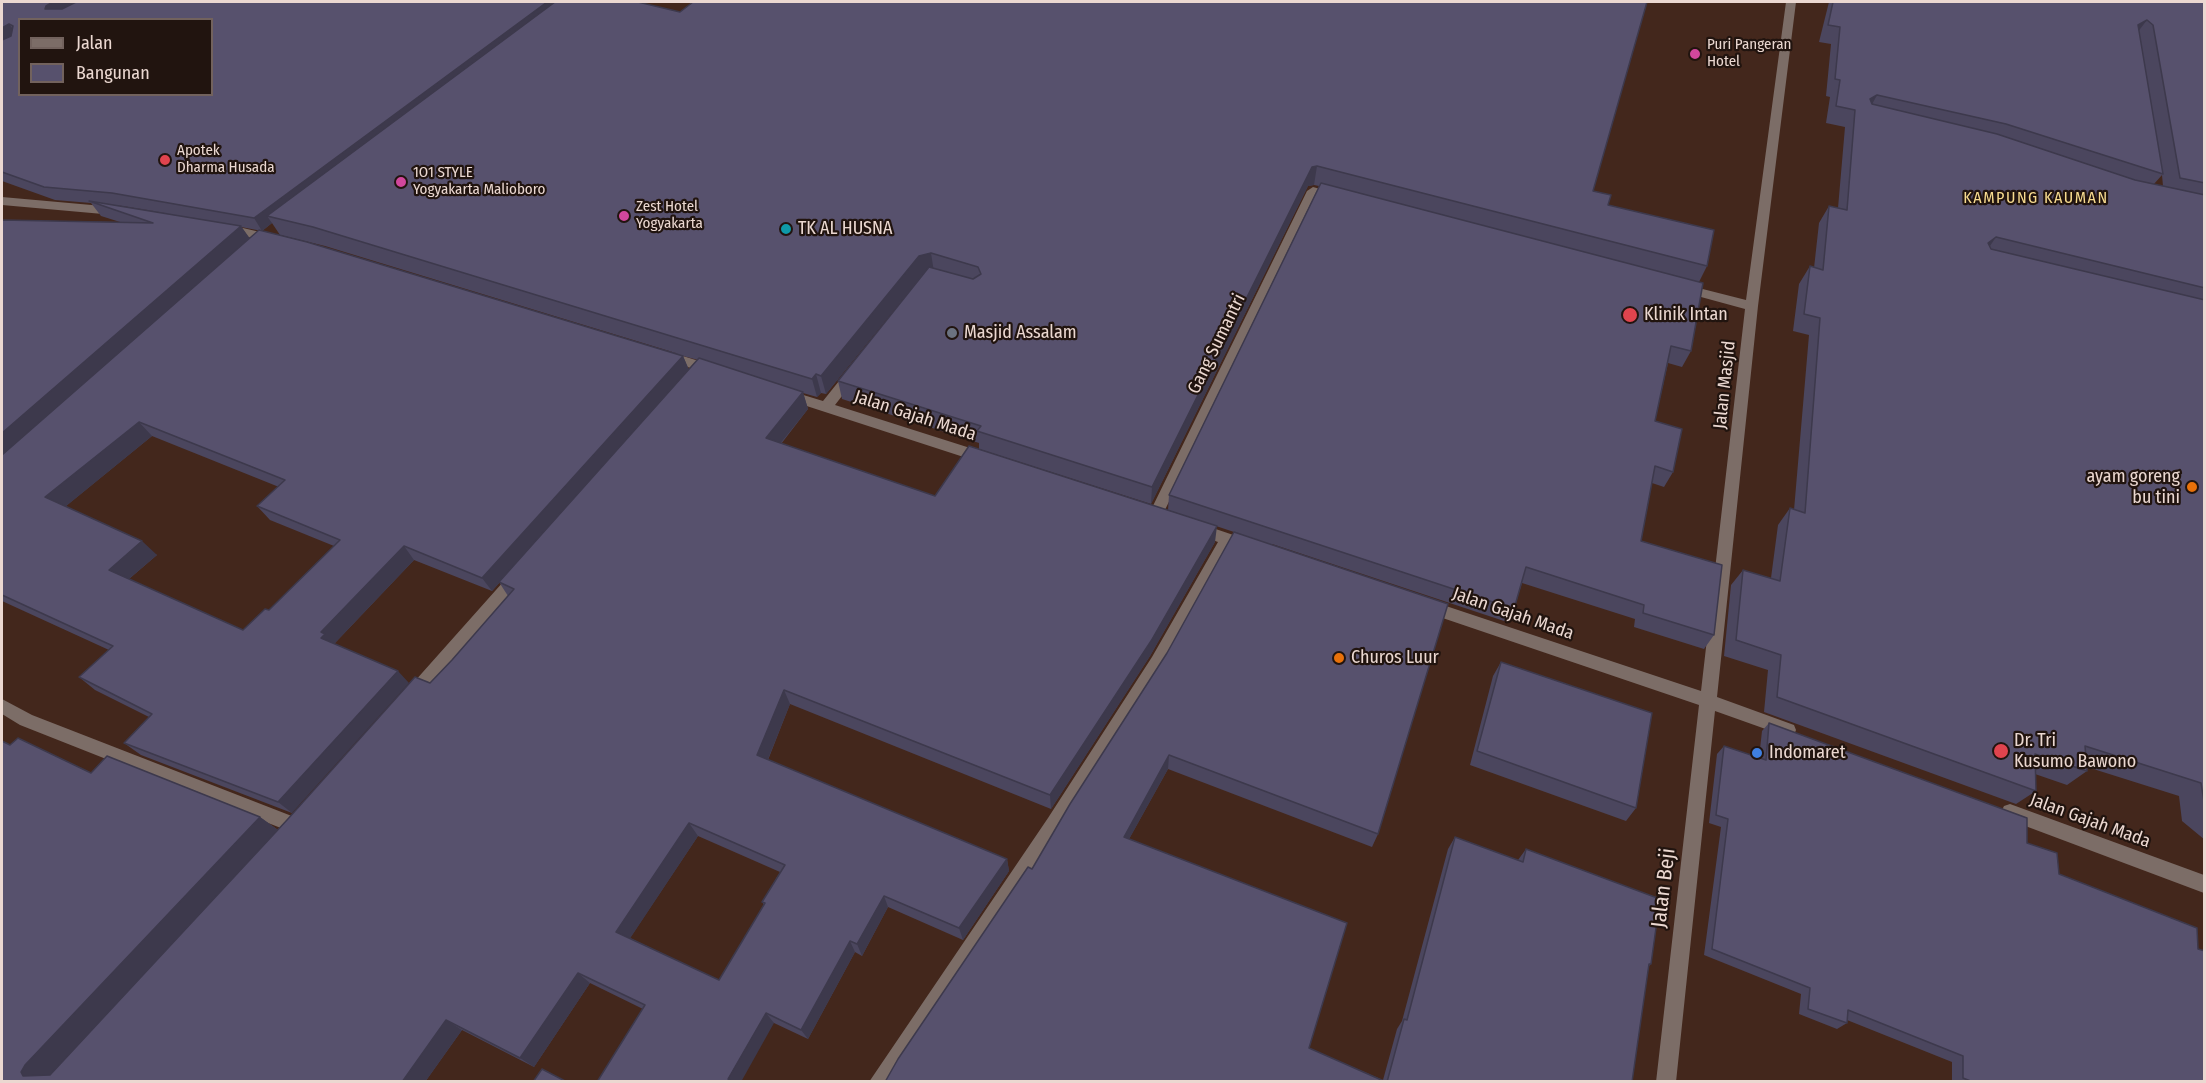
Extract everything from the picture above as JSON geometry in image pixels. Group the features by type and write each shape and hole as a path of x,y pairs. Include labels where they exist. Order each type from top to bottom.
{"street":[{"name":"Jalan Masjid","path":"1708,701 1752,306 1791,2"},
{"name":"Gang Sumantri","path":"1156,514 1313,192 1347,201"},
{"path":"2,201 125,212"},
{"path":"210,225 287,243"},
{"path":"1671,285 1752,306"},
{"path":"657,353 724,374"},
{"path":"826,407 862,362"},
{"path":"686,384 702,367"},
{"name":"Jalan Gajah Mada","path":"770,389 997,463"},
{"path":"1186,525 1260,550"},
{"path":"879,1082 1054,824 1158,662 1227,539"},
{"path":"399,711 531,561"},
{"name":"Jalan Gajah Mada","path":"1417,603 1797,733"},
{"name":"Jalan Beji","path":"1666,1082 1708,701"},
{"path":"2,706 26,720 296,826"},
{"name":"Jalan Gajah Mada","path":"1995,807 2205,884"}],"building":[{"path":"2,2 53,2 45,9 62,9 76,2 547,2 254,218 112,193 44,187 2,172 2,40 11,36 13,26 9,24 2,28"},
{"path":"555,2 638,2 680,12 693,2 1647,2 1593,191 1611,195 1608,205 1714,230 1707,266 1317,166 1312,167 1152,487 977,431 981,426 838,381 929,267 973,279 981,274 978,267 931,253 919,256 821,376 816,374 812,379 313,227 267,216"},
{"path":"1833,2 2205,2 2205,183 2180,178 2153,25 2147,20 2138,25 2163,174 2006,124 1877,95 1870,99 1872,104 1997,134 2135,180 2205,195 2205,288 1996,237 1988,243 1991,249 2205,300 2205,808 2201,783 2085,746 2087,771 2035,754 2036,791 1777,697 1781,655 1736,640 1743,570 1780,581 1790,508 1805,513 1820,318 1804,314 1810,266 1823,270 1829,206 1847,210 1855,110 1836,106 1840,80 1835,79 1840,27 1828,25"},
{"path":"1321,183 1703,283 1691,351 1671,346 1655,421 1682,429 1673,472 1655,466 1641,541 1722,565 1714,635 1643,613 1644,605 1526,567 1514,609 1169,495"},
{"path":"89,201 241,226 2,433 2,220 153,223"},
{"path":"259,230 307,242 683,356 482,578 404,546 321,632 325,634 321,638 398,671 278,802 124,743 152,714 79,677 113,646 2,595 2,455","holes":["139,422 285,480 257,506 340,540 269,610 265,609 243,630 109,570 142,541 45,497"]},
{"path":"699,358 803,392 766,438 935,496 969,446 1217,526 1151,641 1050,795 784,690 757,755 1007,859 959,928 884,896 857,944 850,941 801,1030 766,1013 728,1079 733,1082 597,1082 645,1005 578,973 520,1058 446,1020 402,1082 2,1082 2,741 10,745 18,738 91,773 107,756 260,817 25,1065 21,1072 23,1076 50,1075 287,820 415,677 430,683 452,660 514,589 499,582","holes":["689,823 785,865 719,980 616,932"]},
{"path":"1234,532 1448,604 1378,834 1169,755 1124,837 1347,923 1309,1048 1386,1082 885,1082 898,1059 1028,867 1032,869 1070,804 1167,653"},
{"path":"1501,662 1652,713 1636,808 1477,751"},
{"path":"1769,723 2027,818 2027,843 2057,853 2059,874 2197,928 2198,949 2205,951 2205,1082 1973,1082 1963,1078 1963,1056 1848,1010 1847,1023 1808,1009 1810,988 1712,949 1728,819 1716,815 1724,746 1766,760"},
{"path":"1455,837 1523,862 1526,849 1660,899 1632,1082 1387,1082 1404,1019 1407,1020"},
{"path":"542,1069 567,1082 533,1082"}],"place":[{"name":"Puri Pangeran Hotel","path":"1695,54"},
{"name":"Apotek Dharma Husada","path":"165,160"},
{"name":"1O1 STYLE Yogyakarta Malioboro","path":"401,182"},
{"name":"Zest Hotel Yogyakarta","path":"624,216"},
{"name":"TK AL HUSNA","path":"786,229"},
{"name":"Klinik Intan","path":"1630,315"},
{"name":"Masjid Assalam","path":"952,333"},
{"name":"ayam goreng bu tini","path":"2192,487"},
{"name":"Churos Luur","path":"1339,658"},
{"name":"Dr. Tri Kusumo Bawono","path":"2001,751"},
{"name":"Indomaret","path":"1757,753"}],"district":[{"name":"KAMPUNG KAUMAN","path":"2036,199"}]}
